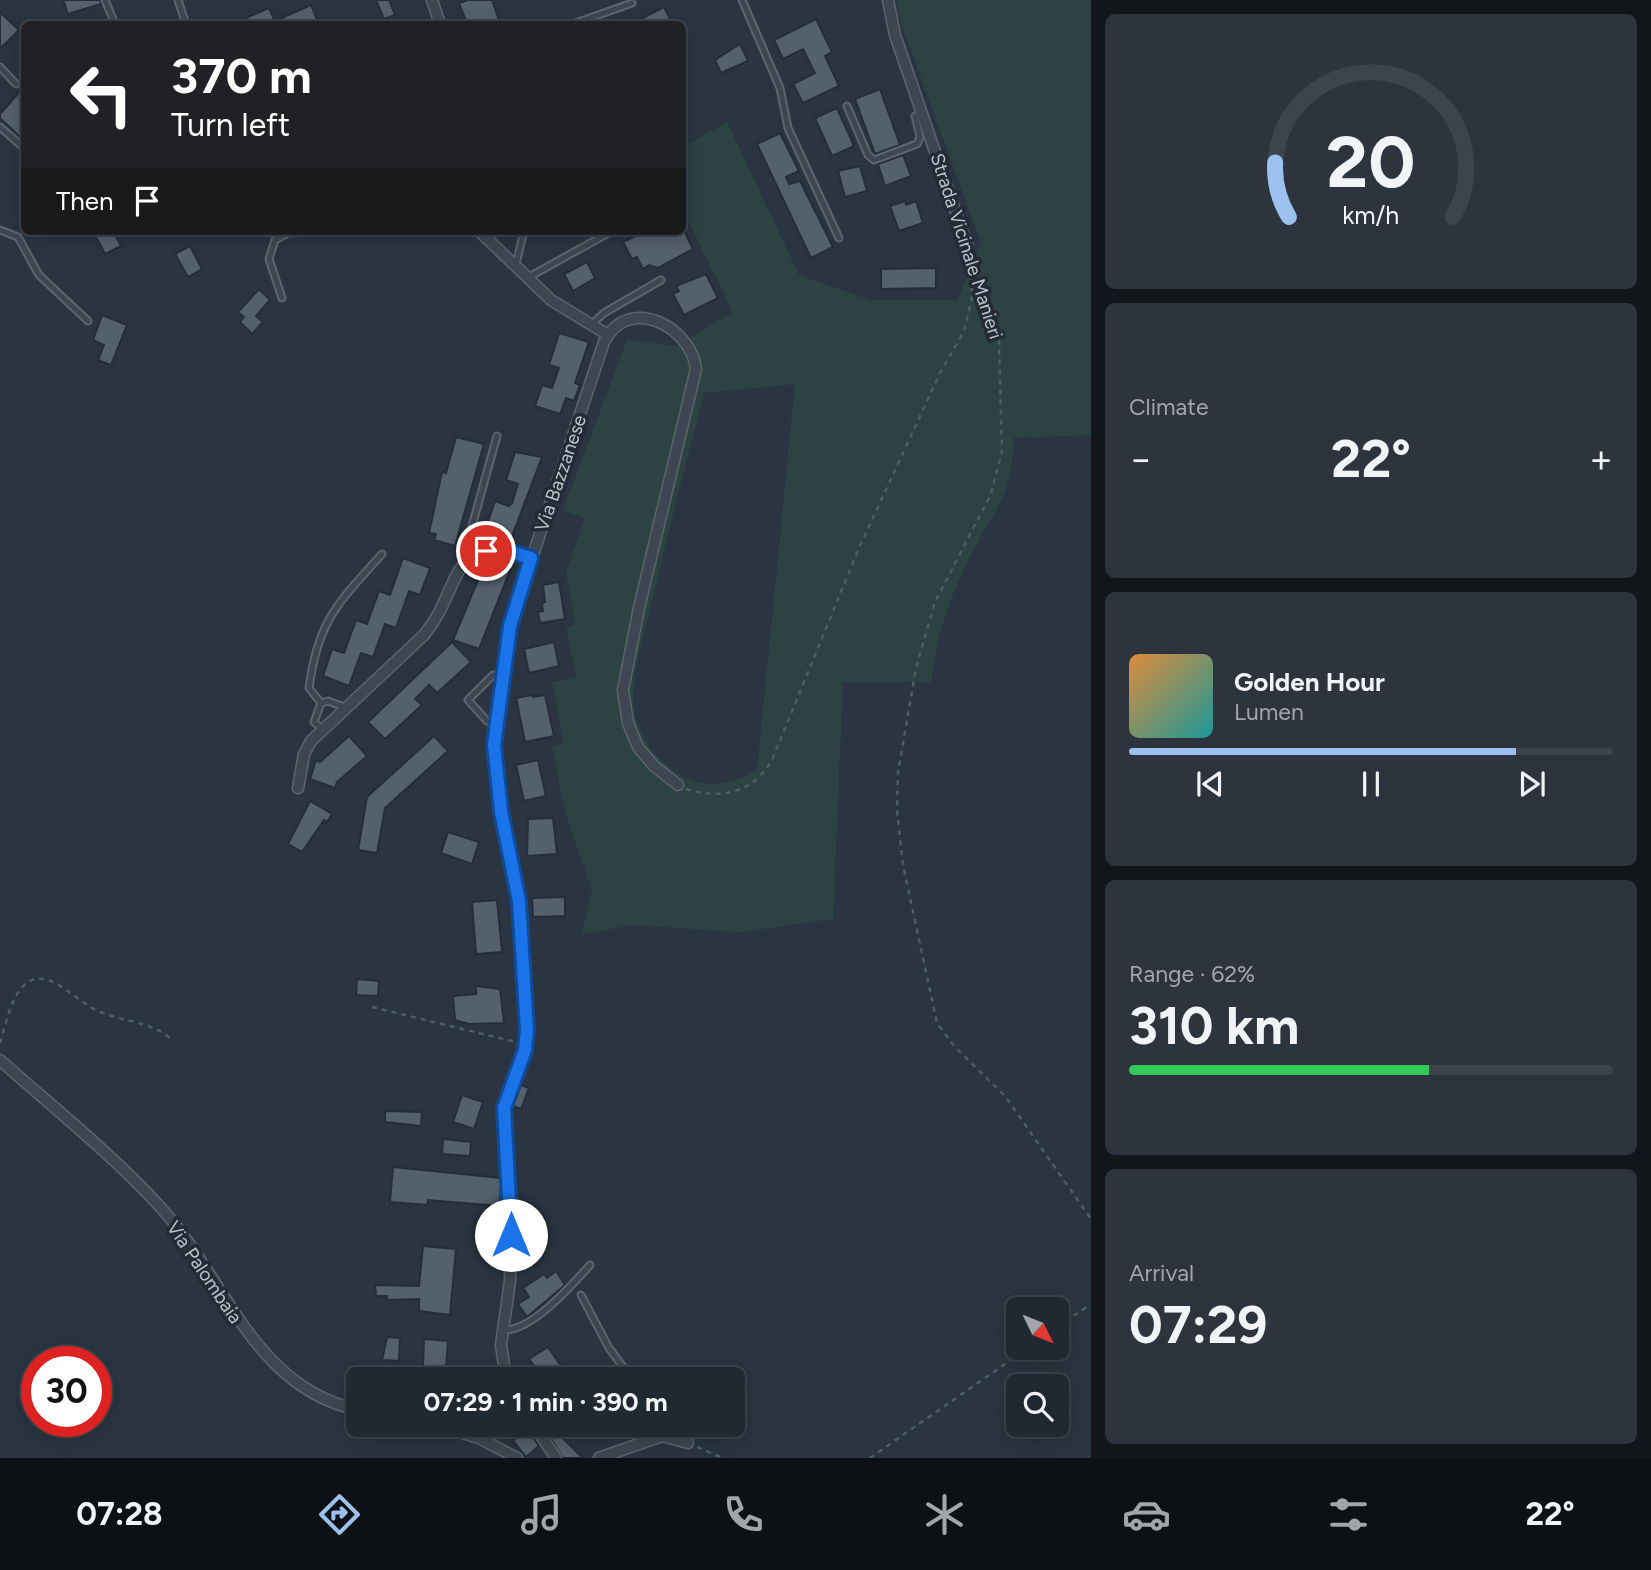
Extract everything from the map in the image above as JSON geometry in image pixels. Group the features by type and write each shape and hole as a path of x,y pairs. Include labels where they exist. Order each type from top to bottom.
{"street":[{"path":"432,0 439,21"},
{"name":"Strada Vicinale Manieri","path":"888,0 895,35 967,244"},
{"path":"483,235 554,302 608,335 620,323 630,319 659,321 683,338 696,364 696,383 647,572 623,690 628,723 638,747 654,766 678,785"},
{"name":"Via Bazzanese","path":"504,1367 501,1352 509,1289 512,1209 504,1108 526,1044 519,901 498,789 494,750 496,724 511,621 608,335"},
{"path":"298,788 304,754 323,730 429,629 442,608 456,575 472,556 495,550 531,558"},
{"name":"Via Palombaia","path":"0,1060 161,1208 186,1239 251,1339 282,1370 307,1389 346,1405"},
{"path":"476,1437 517,1458"},
{"path":"542,1437 556,1458"},
{"path":"599,1458 654,1438 668,1437 688,1443"}],"lane":[{"path":"105,0 114,21"},
{"path":"178,0 185,21"},
{"path":"742,0 780,88 787,124 839,238"},
{"path":"581,21 632,3"},
{"path":"0,67 16,83"},
{"path":"847,106 867,155 874,160 917,144 920,137 915,117 923,112"},
{"path":"0,127 21,145"},
{"path":"0,230 18,237 39,275 88,321"},
{"path":"282,298 269,259 275,240 284,235"},
{"path":"516,264 520,258 523,235"},
{"path":"529,277 605,235"},
{"path":"592,324 604,313 661,280"},
{"path":"472,556 469,537 497,436"},
{"path":"321,704 309,688 320,632 336,605 382,554"},
{"path":"496,724 487,721 468,700 492,675 503,675"},
{"path":"323,730 314,722 321,704 328,701 347,708"},
{"path":"503,1330 517,1328 558,1299 590,1265"},
{"path":"580,1295 623,1367"}],"path":[{"path":"678,785 698,792 733,793 755,781 770,763 855,557 940,373 964,331 973,285 967,244"},
{"name":"Strada Vicinale Manieri","path":"967,244 991,308 999,341 1002,451 991,494 935,602 916,668 898,773 897,810 903,865 937,1023 954,1046 1005,1096 1091,1219"},
{"path":"0,1043 17,991 23,984 42,980 57,984 91,1008 132,1023 151,1025 170,1038"},
{"path":"372,1007 526,1044"},
{"path":"1069,1320 1091,1304"},
{"path":"870,1458 1011,1360"},
{"path":"688,1443 723,1458"}],"green space":[{"path":"897,0 1091,0 1091,435 1014,438 1010,475 1002,500 964,569 951,600 936,648 931,682 843,682 833,919 741,932 633,925 582,934 592,890 565,812 552,746 564,743 552,682 577,677 566,628 575,625 566,572 585,518 563,510 627,340 676,346 733,312 686,217 686,145 727,122 799,275 870,300 957,300 981,243 901,23","holes":["795,384 757,770 717,784 696,782 677,773 662,760 644,737 636,719 633,697 635,673 704,393"]}],"building":[{"path":"63,0 100,0 101,4 68,14"},
{"path":"376,0 389,0 395,15 384,19"},
{"path":"468,0 492,0 499,20 466,21 459,3"},
{"path":"311,5 318,21 275,21"},
{"path":"664,7 670,19 666,21 637,21"},
{"path":"269,8 275,21 239,21"},
{"path":"0,12 19,30 0,49"},
{"path":"816,19 832,52 825,56 839,86 803,103 793,84 815,73 803,49 783,59 774,40"},
{"path":"740,44 748,61 721,73 715,60"},
{"path":"880,89 900,145 875,154 855,99"},
{"path":"21,90 20,137 0,118 0,114"},
{"path":"837,108 854,146 832,156 815,118"},
{"path":"780,133 799,171 786,177 789,184 800,181 833,247 811,258 757,144"},
{"path":"903,155 911,176 885,186 878,164"},
{"path":"860,166 867,191 845,197 838,171"},
{"path":"905,201 906,205 916,201 923,223 899,231 890,206"},
{"path":"95,235 115,235 121,246 105,254"},
{"path":"638,235 686,235 693,249 658,268 649,265 643,269 637,257 632,259 623,242"},
{"path":"190,246 202,269 188,277 175,254"},
{"path":"587,262 595,278 573,291 564,274"},
{"path":"936,268 936,288 881,289 881,269"},
{"path":"706,274 718,298 684,315 673,294 679,291 676,286"},
{"path":"259,289 270,300 256,316 263,322 252,334 240,322 244,317 238,312"},
{"path":"102,315 127,325 111,365 98,360 104,345 93,340"},
{"path":"559,333 589,342 575,383 580,385 574,401 566,398 560,414 535,406 542,385 552,388 559,368 549,365"},
{"path":"456,437 484,444 455,546 434,540 436,534 429,533 442,472 446,473"},
{"path":"515,452 542,457 511,539 485,530 495,501 509,506 512,503 518,484 506,480"},
{"path":"403,558 430,568 420,595 409,591 396,628 385,624 373,657 361,653 349,686 323,676 332,649 344,653 356,620 367,624 379,591 390,595"},
{"path":"497,563 511,568 479,649 453,640 483,568 494,572"},
{"path":"559,582 565,619 540,623 538,612 543,611 542,603 545,602 543,585"},
{"path":"452,642 471,662 437,693 429,685 415,699 422,705 385,739 368,722"},
{"path":"554,642 559,666 529,673 524,649"},
{"path":"545,695 554,736 525,742 516,698"},
{"path":"349,736 367,756 337,782 335,788 310,779 316,760 320,762"},
{"path":"434,736 448,751 385,808 377,853 358,850 367,797"},
{"path":"538,760 546,796 524,801 516,765"},
{"path":"310,801 332,814 327,822 324,820 302,852 288,844"},
{"path":"553,818 557,854 527,856 528,819"},
{"path":"448,832 479,842 472,864 441,853"},
{"path":"565,897 565,916 533,917 532,898"},
{"path":"497,900 502,952 476,954 472,902"},
{"path":"357,979 379,981 378,996 356,995"},
{"path":"476,986 500,989 504,1023 469,1024 455,1020 453,996 476,994"},
{"path":"521,1085 529,1088 521,1109 513,1106"},
{"path":"462,1095 483,1102 474,1129 453,1122"},
{"path":"385,1111 422,1112 421,1126 385,1122"},
{"path":"443,1139 471,1142 470,1156 442,1154"},
{"path":"393,1167 501,1178 500,1206 428,1200 427,1205 390,1202"},
{"path":"496,1213 503,1214 503,1240 496,1239"},
{"path":"518,1235 538,1236 536,1265 518,1264"},
{"path":"423,1246 456,1249 450,1315 419,1311 419,1299 387,1300 387,1296 376,1296 375,1285 419,1286"},
{"path":"556,1271 565,1285 527,1317 518,1304 529,1297 523,1288 544,1274 547,1278"},
{"path":"387,1337 400,1338 399,1361 382,1360"},
{"path":"424,1339 448,1341 446,1367 423,1366"},
{"path":"548,1347 562,1367 535,1367 529,1359"},
{"path":"518,1437 533,1437 539,1446 526,1457 513,1441"},
{"path":"550,1437 561,1437 583,1458 563,1458"}],"route":[{"path":"486,551 505,550 531,558 510,626 494,734 501,811 519,901 527,1030 525,1050 504,1108 510,1165 511,1235"}]}
